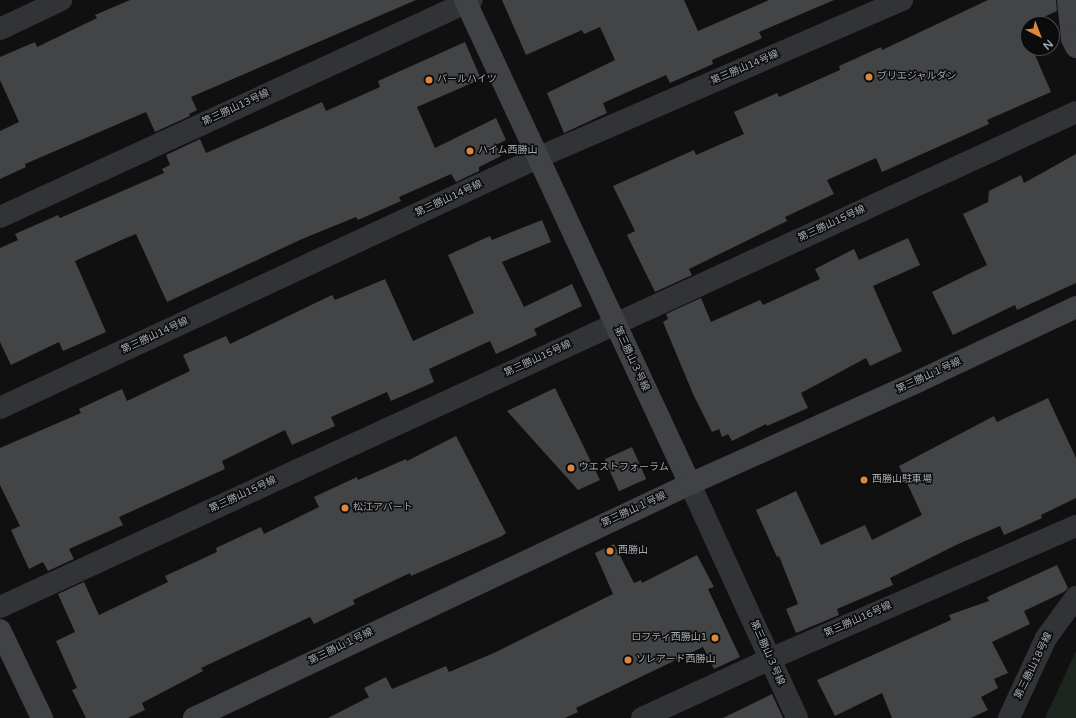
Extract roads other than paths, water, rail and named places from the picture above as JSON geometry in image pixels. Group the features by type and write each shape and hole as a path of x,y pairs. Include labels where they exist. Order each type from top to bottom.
{"street":[{"path":"0,29 61,0"},
{"name":"第三勝山14号線","path":"0,408 537,158 902,0"},
{"path":"1068,0 1072,39 1076,47"},
{"name":"第三勝山３号線","path":"468,1 537,158 690,484 797,718"},
{"name":"第三勝山13号線","path":"0,217 468,1"},
{"name":"第三勝山15号線","path":"0,607 1076,112"},
{"name":"第三勝山１号線","path":"194,718 690,484 919,382 1076,306"},
{"name":"第三勝山16号線","path":"642,718 770,659 1076,526"},
{"name":"第三勝山18号線","path":"1009,718 1046,638 1076,597"},
{"path":"0,630 42,718"}],"place":[{"name":"ブリエジャルダン","path":"869,77"},
{"name":"パールハイツ","path":"429,80"},
{"name":"ハイム西勝山","path":"470,151"},
{"name":"ウエストフォーラム","path":"571,468"},
{"name":"西勝山駐車場","path":"864,480"},
{"name":"松江アパート","path":"345,508"},
{"name":"西勝山","path":"610,551"},
{"name":"ロフティ西勝山1","path":"715,638"},
{"name":"ソレアード西勝山","path":"628,660"}]}
